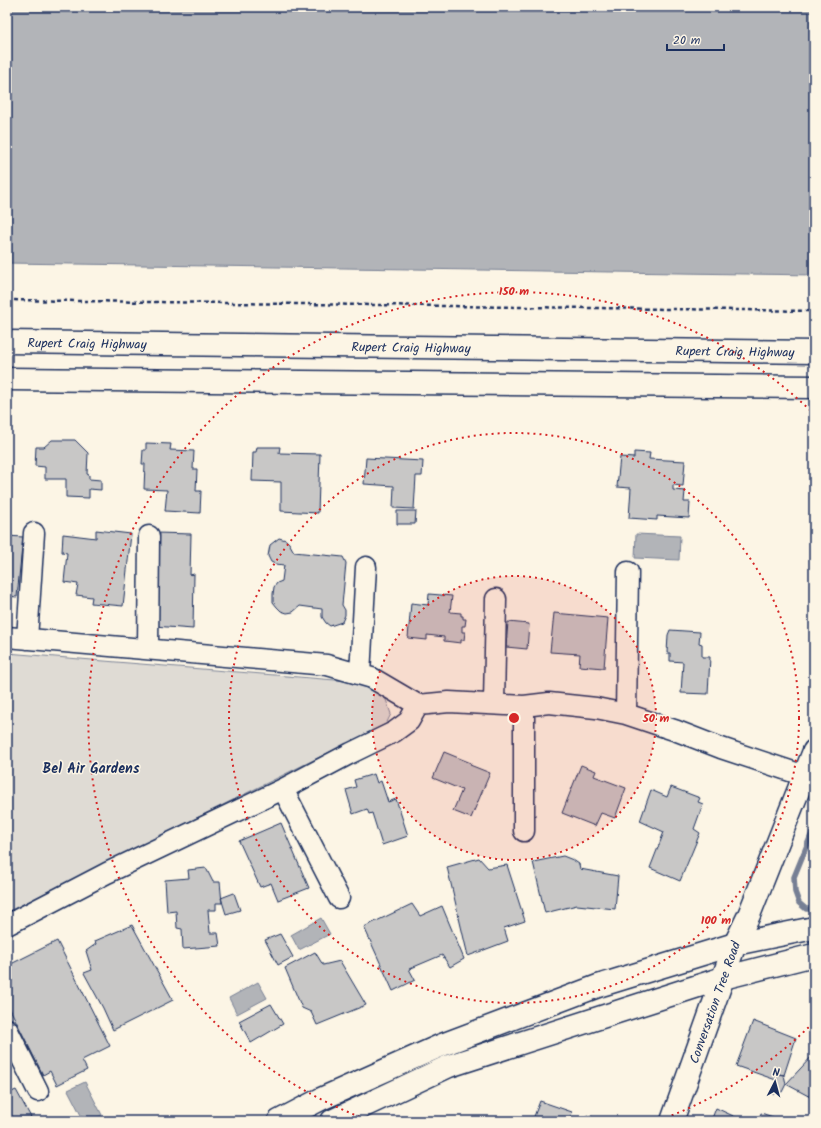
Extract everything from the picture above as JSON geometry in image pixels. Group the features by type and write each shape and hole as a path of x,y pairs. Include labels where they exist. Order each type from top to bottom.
{"main road":[{"name":"Rupert Craig Highway","path":"7,342 814,352"},
{"path":"7,379 814,387"},
{"name":"Conversation Tree Road","path":"672,1121 735,944 749,915 814,752"},
{"path":"279,1121 321,1099 442,1045 598,986 735,944 814,928"},
{"path":"332,1121 449,1066 723,978 814,955"}],"street":[{"path":"27,639 34,533"},
{"path":"148,649 149,536"},
{"path":"360,674 366,567"},
{"path":"626,714 628,572"},
{"path":"494,704 496,599"},
{"path":"7,638 327,665 372,678 418,705 449,702 524,706 550,703 596,708 626,714 804,776"},
{"path":"7,925 107,873 283,789 394,732 409,721 418,705"},
{"path":"524,706 524,831"},
{"path":"283,789 338,898"},
{"path":"7,1028 38,1091"}],"path":[{"path":"7,300 814,311"}],"shaded area":[{"path":"7,7 814,7 814,275 7,263"},
{"path":"636,534 680,536 679,560 635,558"},
{"path":"7,653 359,682 385,697 391,714 386,724 7,912"},
{"path":"321,918 330,934 299,950 291,935"},
{"path":"258,982 267,998 237,1014 229,998"},
{"path":"85,1082 102,1115 89,1121 84,1121 68,1090"}],"building":[{"path":"52,440 75,440 88,453 87,474 89,475 89,479 101,480 101,490 89,489 89,498 66,497 66,479 45,479 45,467 35,466 36,447 44,447"},
{"path":"146,443 171,444 170,450 194,451 193,469 197,469 196,491 201,491 200,513 165,511 167,490 144,489 145,464 142,464 143,450 146,450"},
{"path":"257,447 280,447 279,453 320,454 318,513 281,511 281,482 252,481 253,452 256,452"},
{"path":"634,452 650,453 649,459 685,461 683,486 673,485 673,490 685,491 684,502 690,502 689,518 657,516 657,520 629,518 631,488 617,487 620,457 634,458"},
{"path":"366,458 423,461 422,476 416,476 414,509 393,508 394,486 364,484"},
{"path":"397,511 416,511 415,524 397,524"},
{"path":"96,530 131,534 123,606 91,603 92,597 76,595 78,584 64,582 67,553 62,552 63,534 96,538"},
{"path":"157,533 191,534 190,575 194,574 193,629 154,626"},
{"path":"7,536 23,537 17,597 7,596"},
{"path":"279,538 286,540 294,552 343,557 346,563 342,605 345,610 345,615 342,622 330,626 322,617 322,609 300,606 293,612 287,613 281,611 273,602 274,587 277,583 282,581 284,565 271,562 268,556 270,545"},
{"path":"429,594 452,596 450,612 461,613 463,619 466,619 465,626 462,626 462,632 465,632 464,640 461,640 461,643 444,641 444,637 427,635 427,640 408,638 411,603 428,605"},
{"path":"554,613 608,618 604,668 579,666 580,654 550,652"},
{"path":"508,622 529,624 527,649 506,647"},
{"path":"670,630 700,632 699,643 702,644 702,657 710,657 708,694 681,693 683,662 670,661 670,653 667,653 668,635"},
{"path":"444,752 471,763 470,765 490,773 471,818 453,811 462,790 433,778"},
{"path":"581,765 596,771 594,776 626,788 615,818 601,813 595,826 562,813"},
{"path":"374,774 377,783 381,781 388,802 396,799 408,836 382,845 372,813 369,814 367,809 353,814 346,790 356,787 354,780"},
{"path":"671,787 700,798 698,802 703,804 694,829 700,833 680,881 650,868 664,832 640,821 651,790 667,797"},
{"path":"281,823 309,888 278,900 271,883 260,887 239,841"},
{"path":"563,856 579,864 580,869 618,876 615,909 577,905 545,913 533,862"},
{"path":"479,858 488,868 507,865 525,921 504,928 508,941 468,956 447,867"},
{"path":"206,868 213,882 220,882 222,903 216,903 216,910 208,910 210,933 218,933 220,946 183,949 182,929 177,928 176,911 167,912 165,880 189,878 188,870"},
{"path":"234,893 240,910 226,914 221,898"},
{"path":"412,904 420,916 442,906 464,959 450,967 442,955 409,969 415,980 393,991 364,927"},
{"path":"132,925 173,1000 113,1030 84,973 92,970 86,951 96,944 95,941"},
{"path":"280,934 293,957 278,965 265,940"},
{"path":"57,941 110,1046 82,1060 87,1070 57,1085 50,1071 43,1075 7,1003 7,966"},
{"path":"315,952 323,965 340,961 366,1005 317,1025 311,1012 302,1008 285,968"},
{"path":"271,1004 283,1024 251,1043 239,1021"},
{"path":"753,1021 796,1038 784,1075 778,1074 776,1080 736,1066"},
{"path":"814,1054 814,1099 786,1084"},
{"path":"778,1074 784,1075 786,1084 782,1092 772,1094"},
{"path":"16,1090 33,1121 7,1121 7,1094"},
{"path":"540,1101 572,1112 570,1121 535,1121 533,1119"},
{"path":"716,1108 744,1121 711,1121"},
{"path":"761,1113 773,1117 772,1121 758,1121"},
{"path":"587,1115 602,1121 585,1121"}],"waterway":[{"path":"814,828 794,877 795,892 799,903 806,909 814,909"}],"district":[{"name":"Bel Air Gardens","path":"91,768"}]}
